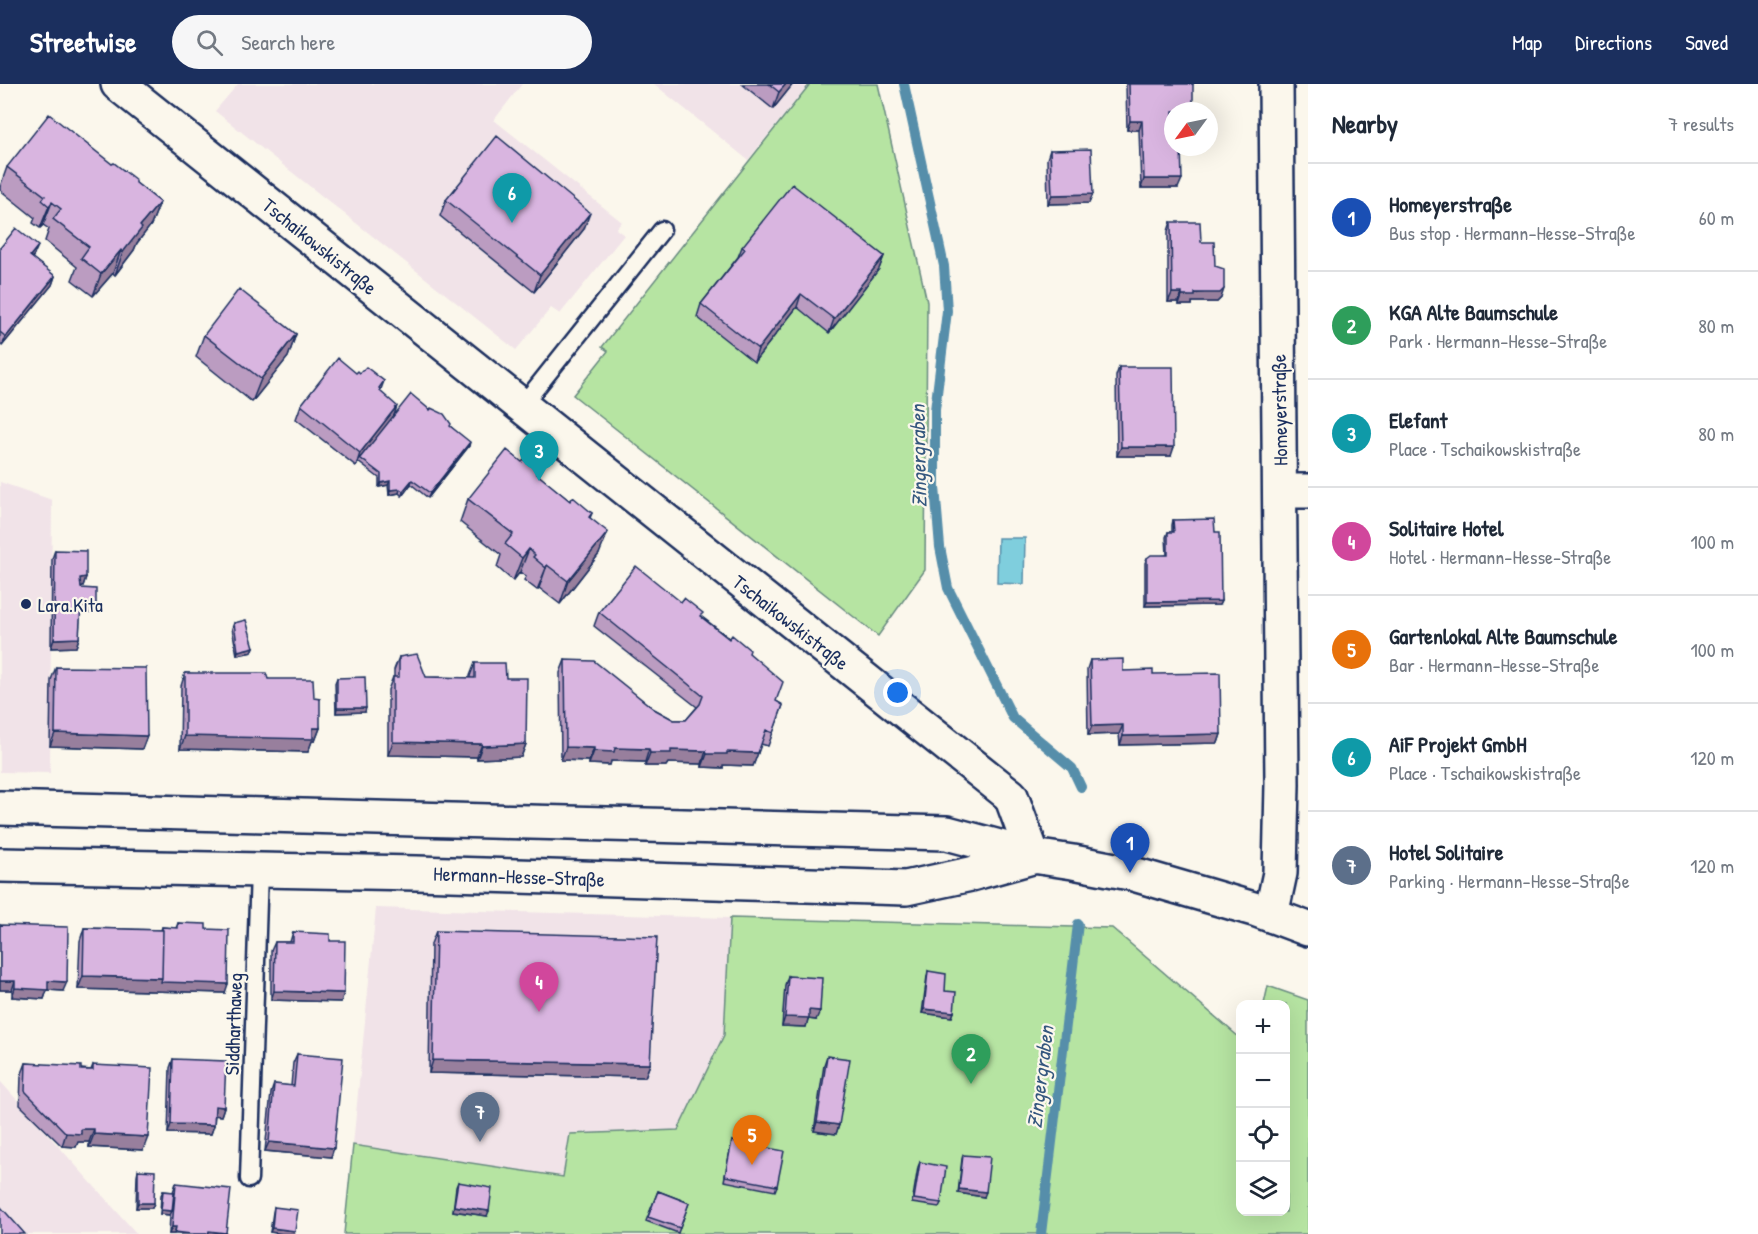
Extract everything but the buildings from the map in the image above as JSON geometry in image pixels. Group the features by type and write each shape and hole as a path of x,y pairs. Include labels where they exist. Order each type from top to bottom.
{"main road":[{"name":"Tschaikowskistraße","path":"118,84 1011,796 1033,856"},
{"name":"Homeyerstraße","path":"1271,915 1280,873 1294,491 1276,84"},
{"name":"Hermann-Hesse-Straße","path":"0,808 947,833 1033,856 1130,873 1271,915 1308,929"},
{"name":"Hermann-Hesse-Straße","path":"0,865 428,873 906,888 1033,856"}],"lane":[{"path":"521,407 662,230"},
{"name":"Siddharthaweg","path":"249,1179 259,870"}],"shaded area":[{"path":"238,84 522,84 494,120 622,222 616,229 624,235 560,314 551,308 516,350 215,111"},
{"path":"654,84 809,84 748,160"},
{"name":"Lara.Kita","path":"0,482 52,500 50,773 0,772"},
{"path":"376,908 730,918 724,1035 678,1130 570,1134 564,1178 353,1145"},
{"path":"0,1081 137,1234 0,1234"}],"green space":[{"path":"810,84 878,84 927,302 925,570 878,636 573,395 608,351 602,347"},
{"path":"730,918 1112,928 1236,1035 1236,1216 1290,1216 1290,1000 1265,1000 1268,986 1308,1000 1308,1234 344,1234 353,1145 563,1177 570,1134 678,1130 724,1035"}],"water":[{"path":"998,538 1025,538 1024,584 997,583"}],"waterway":[{"name":"Zingergraben","path":"904,84 944,266 947,311 935,410 935,487 940,547 948,588 1013,718 1072,768 1081,787"},
{"name":"Zingergraben","path":"1041,1234 1078,924"}],"place":[{"name":"AiF Projekt GmbH","path":"512,223"},
{"name":"Elefant","path":"539,481"},
{"name":"Lara.Kita","path":"26,604"},
{"name":"Homeyerstraße","path":"1130,873"},
{"name":"Solitaire Hotel","path":"539,1012"},
{"name":"KGA Alte Baumschule","path":"971,1084"},
{"name":"Hotel Solitaire","path":"480,1142"},
{"name":"Gartenlokal Alte Baumschule","path":"752,1165"}]}
